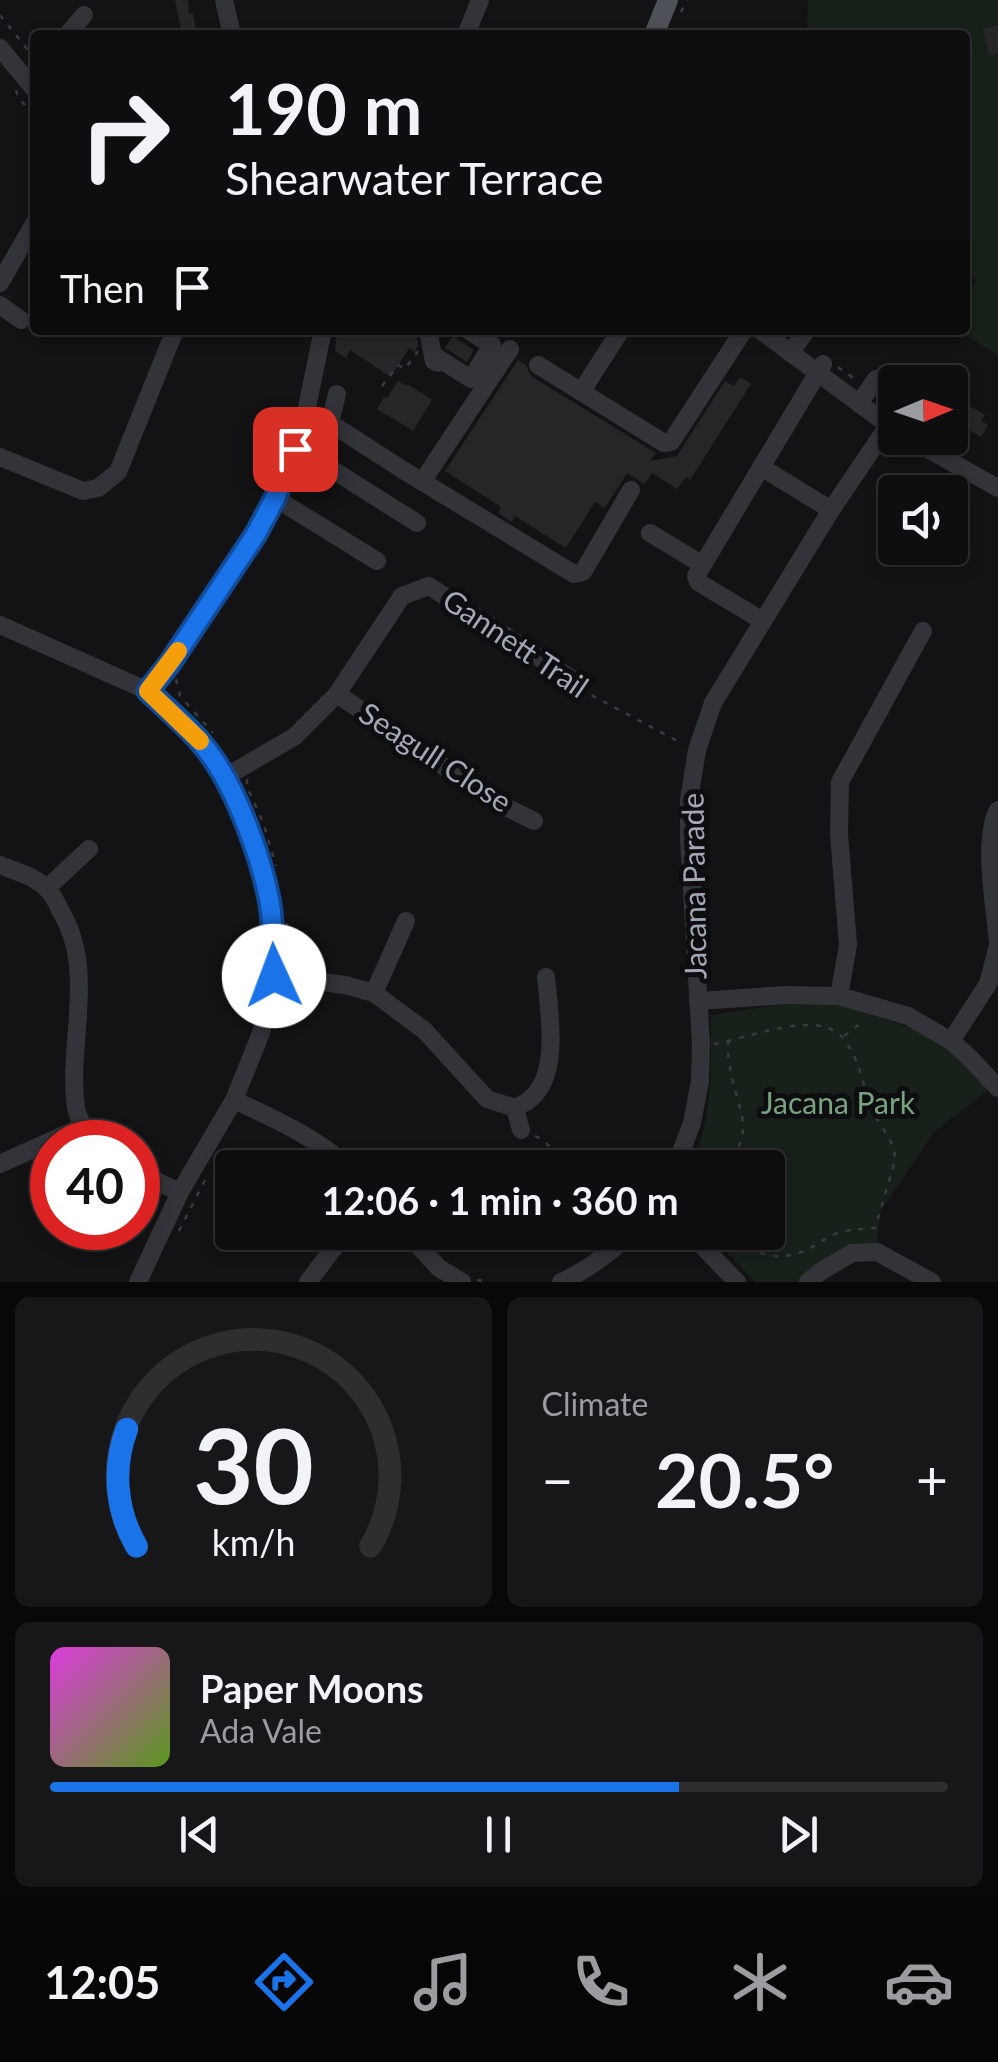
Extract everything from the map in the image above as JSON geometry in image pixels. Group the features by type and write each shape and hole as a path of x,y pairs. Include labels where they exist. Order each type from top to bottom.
{"main road":[{"path":"656,30 668,0"}],"street":[{"path":"224,0 231,30"},
{"path":"468,30 480,0"},
{"path":"72,30 84,14"},
{"path":"0,48 30,65"},
{"path":"0,283 30,231"},
{"path":"0,305 21,320"},
{"path":"0,457 83,490 98,488 118,472 173,335"},
{"path":"148,691 256,534 275,498 306,412 319,335"},
{"path":"429,335 433,358 481,390"},
{"path":"433,358 472,379 492,346 476,335"},
{"path":"581,392 618,335"},
{"path":"538,366 664,443 671,442 741,335"},
{"path":"798,342 820,368 878,412"},
{"path":"422,482 510,349"},
{"path":"763,621 698,582 696,576 820,368"},
{"path":"862,400 876,379"},
{"path":"330,423 336,394"},
{"path":"306,412 330,423 574,574 583,572 631,490"},
{"name":"Jacana Parade","path":"682,1150 700,1080 689,838 689,800 697,750 713,703 832,510 878,444"},
{"path":"295,449 416,523"},
{"path":"939,455 998,488"},
{"path":"957,455 998,477"},
{"path":"761,467 832,510"},
{"path":"275,498 377,561"},
{"path":"650,533 703,565"},
{"name":"Gannett Trail","path":"225,777 294,738 338,694 402,596 429,586 568,676"},
{"path":"0,625 148,691 191,732 225,777 251,839 270,900 274,976 260,1032 234,1100 180,1192 138,1282"},
{"path":"839,996 848,945 839,834 840,782 923,632"},
{"name":"Seagull Close","path":"338,694 496,802 534,821"},
{"path":"951,1041 988,984 998,944 990,845 998,810"},
{"path":"47,888 89,849"},
{"path":"0,865 47,888 68,923 78,964 80,1004 75,1060 76,1112 80,1120"},
{"path":"374,994 406,921"},
{"path":"274,976 346,985 374,994 425,1031 487,1100 515,1108 531,1099 546,1076 551,1044 546,977"},
{"path":"698,1001 839,996 908,1016 951,1041 998,1088"},
{"path":"234,1100 282,1122 327,1150"},
{"path":"515,1108 521,1130"},
{"path":"0,1164 30,1154"},
{"path":"160,1183 180,1192"},
{"path":"308,1282 332,1250"},
{"path":"422,1250 439,1268 462,1282"},
{"path":"561,1282 613,1250"},
{"path":"707,1250 738,1282"},
{"path":"808,1282 852,1254 877,1252 932,1282"}],"path":[{"path":"0,15 30,65"},
{"path":"382,386 398,365 405,369 417,350 433,358"},
{"name":"Gannett Trail","path":"568,676 582,691 697,750"},
{"path":"842,1037 863,1024 869,1014"},
{"path":"700,1045 774,1028 806,1025 832,1030 842,1037 864,1076 874,1115 896,1153 875,1228 848,1229 800,1253 780,1256 752,1250"},
{"path":"728,1041 730,1067 744,1119 737,1150"},
{"path":"521,1130 544,1140 553,1150"},
{"path":"174,1241 209,1173"}],"green space":[{"path":"808,0 998,0 998,355 965,335 970,335 970,291 976,281 970,276 970,30 807,28"},
{"name":"Jacana Park","path":"831,1002 920,1031 958,1054 990,1089 934,1132 880,1212 877,1245 800,1282 755,1282 725,1250 785,1250 785,1150 698,1150 711,1076 711,1015"}],"building":[{"path":"175,0 188,0 196,30 181,30"},
{"path":"998,25 998,53 989,55 983,29"},
{"path":"337,335 417,335 415,352 409,348 391,377 350,350 346,358 335,351"},
{"path":"453,336 474,350 467,362 445,348"},
{"path":"518,360 526,365 531,376 656,453 650,461 677,456 725,381 734,386 740,377 751,384 690,480 686,477 677,489 652,473 645,484 627,473 605,508 595,502 566,548 515,516 512,522 498,513 501,507 445,471"},
{"path":"398,381 432,400 413,431 377,409"},
{"path":"968,405 985,415 981,421 988,425 981,437 968,429"}],"slow traffic":[{"path":"178,651 148,691 200,741"}],"route":[{"path":"274,976 270,900 251,839 225,777 211,754 148,691 256,534 295,449"}]}
